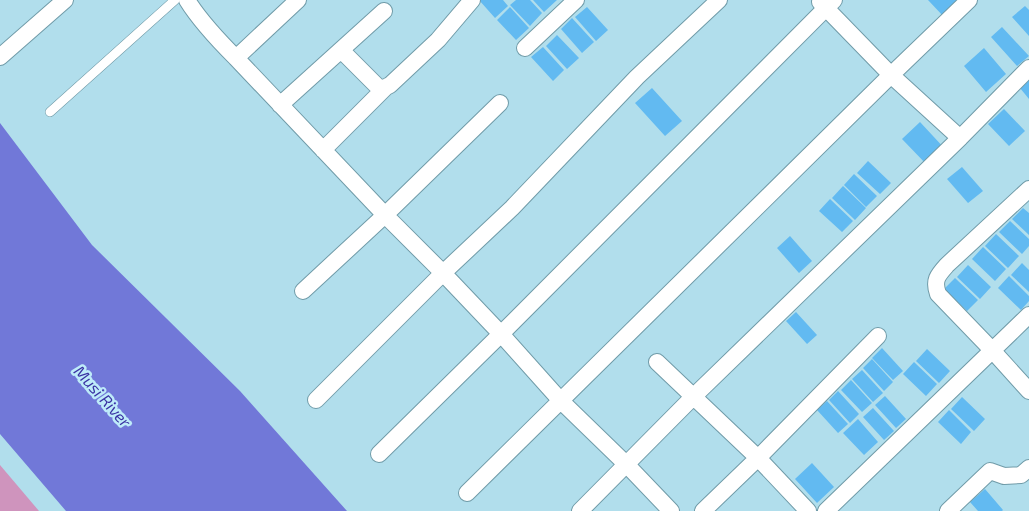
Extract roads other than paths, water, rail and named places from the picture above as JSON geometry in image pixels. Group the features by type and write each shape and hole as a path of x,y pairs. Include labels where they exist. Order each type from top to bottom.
{"street":[{"path":"0,58 65,0"},
{"path":"187,0 194,11 280,105 501,334 561,401 671,511"},
{"path":"236,58 298,0"},
{"path":"323,150 385,88 438,40 472,0"},
{"path":"525,48 576,0"},
{"path":"316,400 443,273 512,208 637,77 719,0"},
{"path":"467,493 968,0"},
{"path":"379,454 501,334 826,3 891,75 960,138"},
{"path":"280,105 384,11"},
{"path":"342,50 376,86 385,88"},
{"path":"580,511 693,397 960,138 1029,68"},
{"path":"303,291 385,215 500,103"},
{"path":"1029,189 947,265 937,277 935,287 938,294 1029,391"},
{"path":"826,511 1029,315"},
{"path":"703,511 878,336"},
{"path":"657,362 758,458 808,511"},
{"path":"948,511 990,471 1004,476 1020,476 1029,468"}],"lane":[{"path":"50,112 175,0"}],"water":[{"name":"Musi River","path":"0,123 92,245 240,391 347,511 66,511 0,434"}]}
